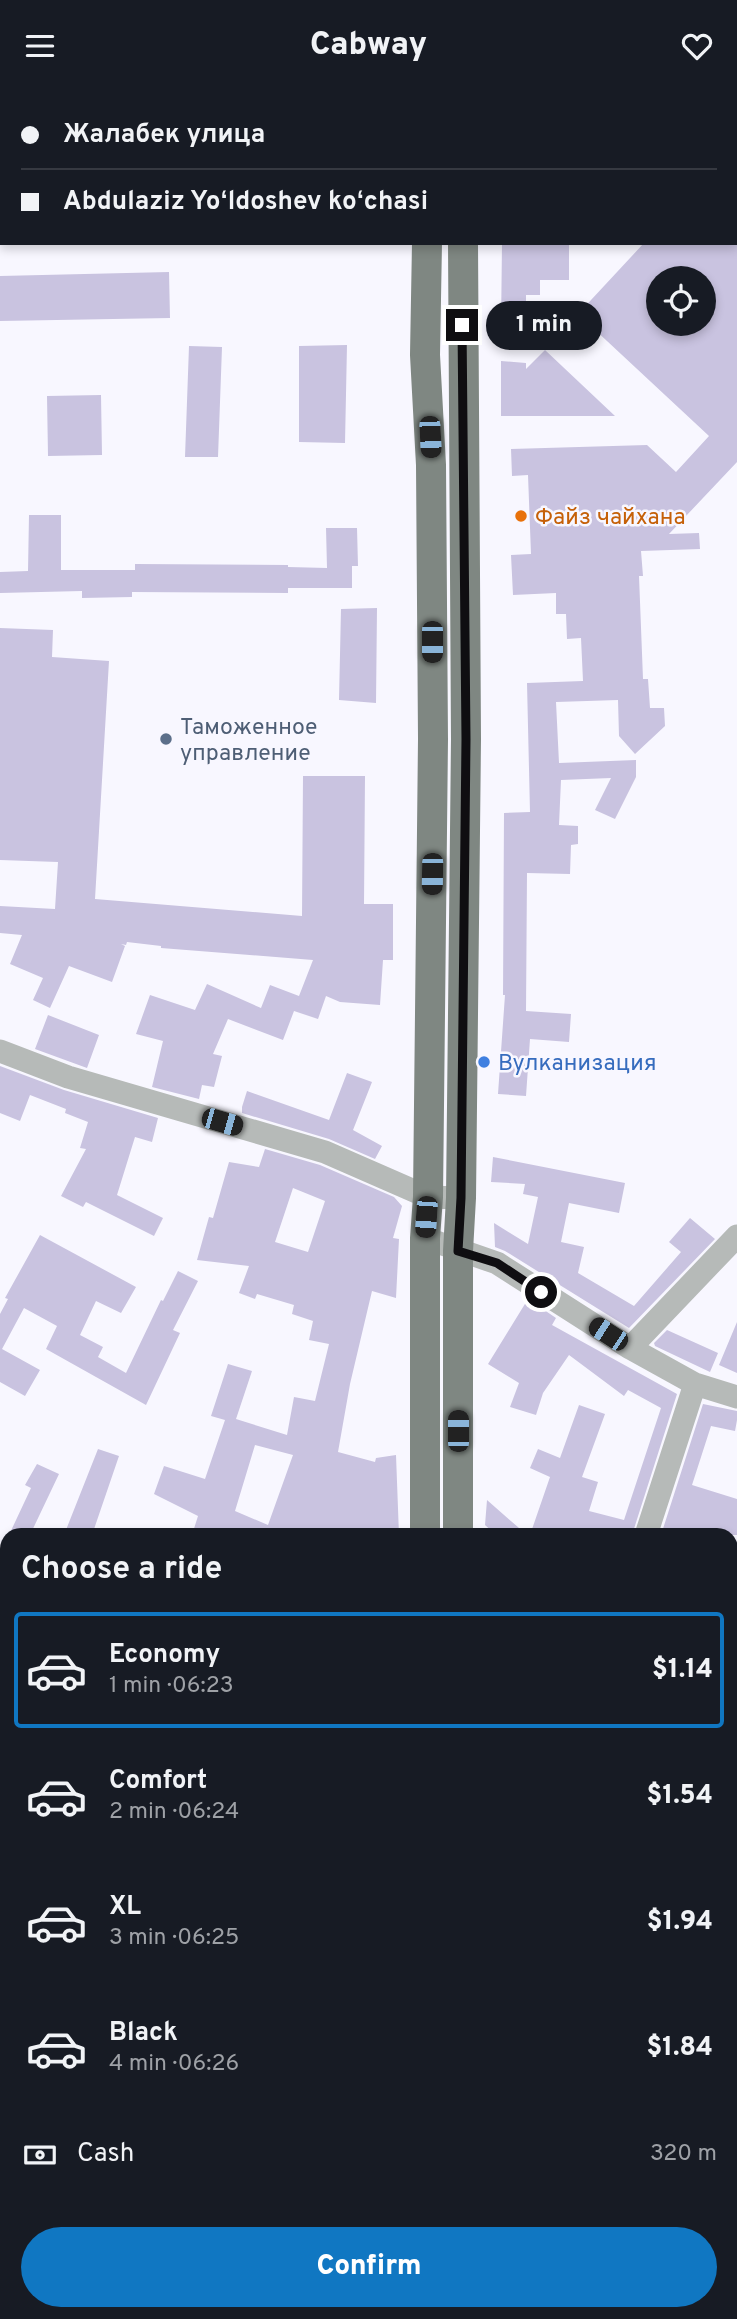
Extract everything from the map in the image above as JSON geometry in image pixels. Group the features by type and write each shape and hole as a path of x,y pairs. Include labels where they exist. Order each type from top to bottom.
{"main road":[{"path":"425,1528 425,1238 428,1197 433,739 431,465 425,355 427,245"},
{"path":"458,1528 458,1251 461,1198 466,739 463,245"}],"street":[{"path":"0,1051 68,1077 325,1152 428,1197 461,1198"},
{"path":"630,1349 737,1236"},
{"path":"425,1238 497,1263 630,1349 695,1384 737,1397"},
{"path":"648,1528 695,1384"}],"building":[{"path":"502,245 569,245 569,280 540,280 540,295 526,295 526,328 501,328"},
{"path":"642,245 737,245 737,462 669,534 699,533 700,549 641,551 643,576 639,576 643,679 648,679 650,708 664,708 665,726 635,754 619,736 618,700 556,702 559,763 636,760 636,777 615,819 595,810 611,778 561,780 559,825 578,826 578,844 571,845 570,874 527,873 526,1011 571,1014 569,1042 530,1039 526,1096 498,1094 505,995 504,813 530,812 527,683 583,681 581,638 567,639 566,614 556,614 556,593 513,595 511,555 531,554 528,475 512,476 511,449 647,445 676,472 709,436 578,314"},
{"path":"169,272 170,318 0,321 0,276"},
{"path":"347,345 345,443 299,442 299,346"},
{"path":"189,346 222,347 218,457 185,457"},
{"path":"545,350 615,416 501,416 501,361 526,363 526,369"},
{"path":"101,395 102,455 48,456 47,396"},
{"path":"29,515 61,515 61,570 135,570 135,564 288,565 327,568 326,528 357,528 358,566 352,566 352,588 288,588 288,593 132,592 132,597 82,598 82,591 0,593 0,572 28,571"},
{"path":"377,608 376,703 339,700 341,609"},
{"path":"0,628 53,630 52,657 109,661 95,899 302,916 303,776 365,776 364,904 393,904 393,960 383,960 380,1005 340,1002 326,996 318,1019 294,1011 283,1040 228,1019 213,1054 222,1056 214,1087 202,1085 199,1099 152,1087 163,1041 136,1034 150,995 195,1010 207,984 261,1008 270,985 299,996 313,960 161,948 127,942 126,945 121,944 125,946 112,982 69,966 50,1008 33,1000 43,978 10,964 22,935 0,933 0,906 55,909 58,862 0,860"},
{"path":"48,1015 99,1035 87,1068 35,1049"},
{"path":"0,1066 64,1090 158,1118 152,1142 135,1137 117,1195 163,1218 154,1236 86,1202 83,1207 61,1196 86,1149 80,1148 88,1122 65,1113 66,1109 30,1095 20,1121 0,1113"},
{"path":"347,1073 372,1082 353,1130 382,1146 375,1159 329,1139 242,1113 247,1091 329,1120"},
{"path":"265,1149 320,1165 394,1197 402,1206 393,1238 399,1239 396,1298 372,1291 350,1384 338,1452 375,1462 376,1458 396,1455 399,1528 194,1528 198,1516 154,1494 164,1466 205,1479 225,1420 211,1416 228,1364 252,1371 236,1419 287,1435 294,1397 315,1401 329,1344 309,1340 313,1321 292,1314 294,1305 257,1294 255,1299 239,1293 249,1266 197,1260 209,1217 213,1218 229,1162 259,1167","holes":["293,1188 325,1201 308,1252 275,1242","255,1445 293,1455 268,1525 235,1511"]},
{"path":"493,1157 625,1183 619,1213 569,1203 561,1242 584,1247 578,1273 634,1306 681,1252 669,1242 690,1218 715,1239 629,1328 495,1247 494,1223 528,1244 538,1197 523,1194 525,1184 491,1182"},
{"path":"40,1235 136,1287 121,1313 96,1301 80,1335 103,1347 98,1357 126,1373 178,1271 198,1281 173,1330 180,1333 146,1405 46,1349 57,1326 24,1308 2,1349 40,1370 25,1396 0,1382 0,1314 8,1299 5,1298"},
{"path":"528,1299 556,1318 552,1325 677,1394 634,1528 532,1528 550,1477 530,1468 538,1449 560,1458 579,1405 605,1414 582,1477 598,1482 589,1511 624,1520 661,1408 628,1390 624,1396 569,1355 543,1393 536,1415 510,1407 519,1383 488,1364"},
{"path":"737,1322 737,1373 719,1365"},
{"path":"667,1330 718,1353 710,1372 655,1346 654,1343"},
{"path":"703,1404 737,1411 735,1431 711,1426 692,1485 737,1499 737,1528 663,1528"},
{"path":"98,1449 119,1456 94,1528 67,1528"},
{"path":"37,1464 59,1474 33,1528 12,1528 31,1488 25,1485"},
{"path":"487,1500 519,1528 488,1528 485,1525"}],"place":[{"name":"Файз чайхана","path":"521,516"},
{"name":"Таможенное управление","path":"166,739"},
{"name":"Вулканизация","path":"484,1062"}],"route":[{"path":"462,325 466,739 461,1198 458,1251 497,1263 541,1292"}]}
